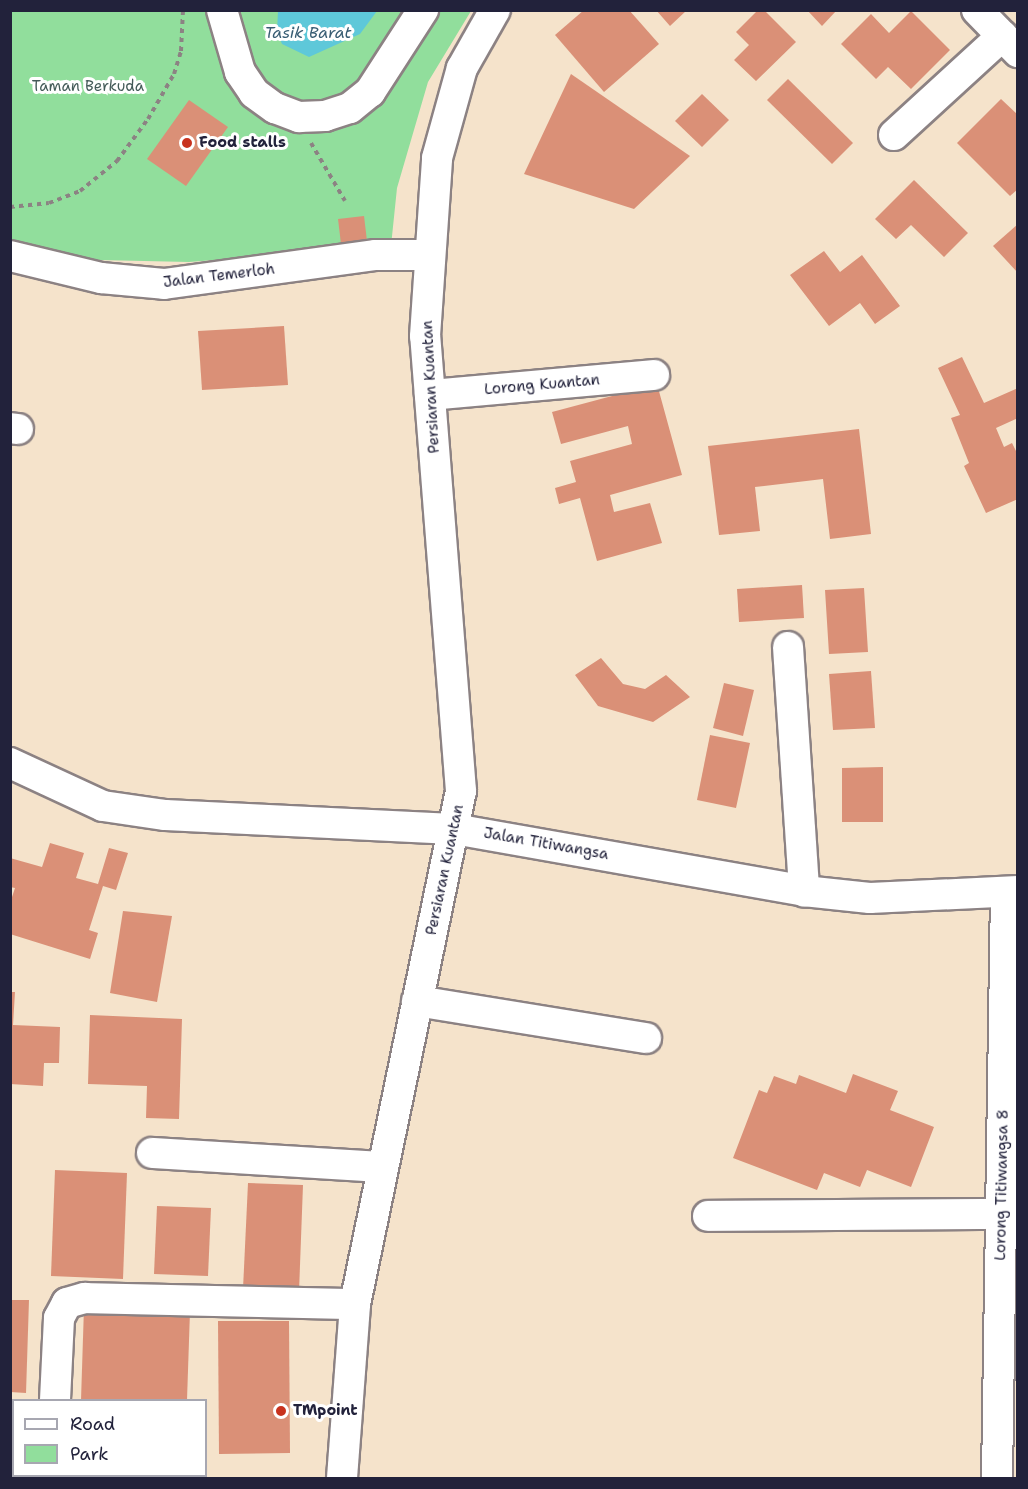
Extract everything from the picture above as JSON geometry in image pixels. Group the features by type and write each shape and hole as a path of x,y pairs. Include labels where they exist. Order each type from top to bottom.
{"street":[{"path":"222,10 240,72 254,93 275,108 299,117 325,116 350,108 370,92 388,69 423,10"},
{"name":"Persiaran Kuantan","path":"342,1479 355,1304 461,791 425,336 437,158 462,68 495,10"},
{"path":"894,135 1010,44 977,10"},
{"name":"Jalan Temerloh","path":"10,256 100,278 164,284 376,255 430,255"},
{"name":"Lorong Kuantan","path":"430,395 654,375"},
{"path":"788,647 804,891"},
{"name":"Jalan Titiwangsa","path":"11,763 103,806 165,815 454,829 804,891 870,898 1012,892"},
{"name":"Lorong Titiwangsa 8","path":"997,1479 1001,1214 1012,892"},
{"path":"417,1001 646,1038"},
{"path":"152,1153 383,1167"},
{"path":"708,1216 1001,1214"},
{"path":"55,1399 59,1318 67,1303 85,1298 355,1304"}],"path":[{"path":"10,207 49,203 80,191 117,161 148,119 174,74 181,51 183,10"},
{"path":"299,117 319,162 345,201"}],"green space":[{"name":"Taman Berkuda","path":"10,11 471,11 428,82 397,188 391,246 189,262 99,260 11,242"}],"water":[{"name":"Tasik Barat","path":"278,10 377,11 360,34 309,57 282,44 277,32"}],"building":[{"path":"584,10 629,10 659,44 604,92 555,35"},
{"path":"656,10 687,10 670,26"},
{"path":"758,10 764,10 796,42 756,81 734,60 749,45 736,32"},
{"path":"807,10 837,10 822,26"},
{"path":"911,11 950,50 911,89 888,67 876,79 841,44 871,14 889,33"},
{"path":"571,74 690,156 634,209 524,174"},
{"path":"788,79 853,143 832,164 767,100"},
{"path":"702,94 729,120 702,147 675,121"},
{"path":"1001,99 1018,115 1018,189 1010,196 957,143"},
{"name":"Food stalls","path":"189,100 228,127 186,186 147,159"},
{"path":"914,180 968,233 944,257 911,225 896,239 875,219"},
{"path":"364,216 367,241 341,244 338,219"},
{"path":"1018,224 1018,273 993,246"},
{"path":"824,251 840,272 862,255 900,306 875,324 860,303 829,326 790,275"},
{"path":"284,326 288,385 202,390 198,331"},
{"path":"962,357 984,403 1018,388 1018,418 996,428 1004,447 1012,443 1018,455 1018,499 986,513 964,466 969,463 951,418 960,415 938,368"},
{"path":"657,384 682,475 610,495 614,512 650,503 662,543 597,561 580,498 559,504 555,488 576,482 570,461 632,444 628,426 561,444 552,412"},
{"path":"859,429 871,534 830,539 823,479 755,487 760,531 719,535 708,446"},
{"path":"802,585 804,618 739,622 737,589"},
{"path":"864,588 868,652 829,654 825,590"},
{"path":"601,658 623,684 645,689 666,675 690,697 653,722 598,706 575,675"},
{"path":"871,671 875,728 833,730 829,674"},
{"path":"724,683 754,690 743,736 713,728"},
{"path":"710,735 750,743 736,808 697,800"},
{"path":"883,767 883,822 842,822 842,768"},
{"path":"50,843 84,853 76,878 98,884 109,848 128,853 116,890 103,886 89,930 98,933 90,959 10,934 10,903 15,888 10,887 10,858 42,867"},
{"path":"123,911 172,916 157,1002 110,993"},
{"path":"10,992 15,992 13,1025 60,1027 59,1063 44,1063 43,1086 10,1084"},
{"path":"90,1015 182,1019 179,1119 146,1118 147,1086 88,1084"},
{"path":"853,1074 898,1091 890,1110 934,1127 911,1187 867,1170 860,1187 824,1173 817,1190 733,1158 759,1090 767,1093 774,1076 796,1084 799,1075 846,1093"},
{"path":"55,1170 127,1173 123,1279 51,1276"},
{"path":"248,1183 303,1185 299,1292 243,1289"},
{"path":"157,1206 211,1208 208,1276 154,1274"},
{"path":"10,1300 29,1300 26,1393 10,1392"},
{"path":"84,1307 190,1311 187,1399 81,1399"},
{"path":"218,1321 289,1321 290,1453 219,1454"}],"place":[{"name":"Food stalls","path":"187,143"},
{"name":"TMpoint","path":"281,1411"}]}
